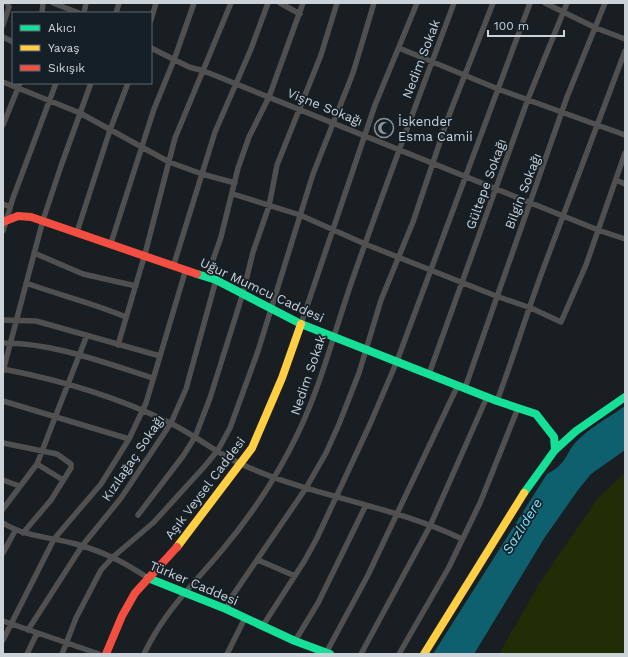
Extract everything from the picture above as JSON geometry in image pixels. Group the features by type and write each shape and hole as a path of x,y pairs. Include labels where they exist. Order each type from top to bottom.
{"street":[{"path":"3,25 9,7 7,3"},
{"path":"53,3 76,12"},
{"path":"152,17 156,3"},
{"path":"111,243 142,147 194,3"},
{"path":"118,345 145,254 175,138 231,3"},
{"path":"174,264 215,132 251,49 268,3"},
{"path":"280,3 300,14"},
{"path":"207,277 221,237 233,194 238,168 249,137 269,97 303,3"},
{"path":"138,515 183,456 195,437 210,398 243,292 253,252 269,206 278,165 321,55 337,3"},
{"path":"62,654 89,592 101,570 113,557 154,522 218,450 230,428 258,351 270,307 313,174 332,122 353,73 374,3"},
{"path":"300,324 334,229 364,135 417,3"},
{"name":"Nedim Sokak","path":"144,654 165,615 222,550 245,521 290,451 316,392 333,336 365,244 454,3"},
{"path":"226,609 233,595 306,488 326,453 339,424 367,349 381,300 399,256 464,76 494,3"},
{"path":"262,627 295,576 317,538 371,422 397,361 530,3"},
{"path":"545,3 596,28 625,39"},
{"name":"Gültepe Sokağı","path":"429,374 528,99 567,3"},
{"name":"Bilgin Sokağı","path":"328,653 461,387 496,296 562,113 605,3"},
{"path":"3,37 12,42"},
{"path":"399,48 464,76 625,136"},
{"name":"Vişne Sokağı","path":"152,49 189,67 235,83 598,230 625,239"},
{"path":"497,401 625,51"},
{"path":"3,232 5,221 56,84"},
{"path":"91,84 44,220 26,283 12,343 3,370 67,386 142,410 171,423 240,464 306,488 366,505 430,526 462,540"},
{"path":"77,232 110,130 128,84"},
{"path":"3,125 19,85 80,113 169,162 202,174 235,183"},
{"path":"233,194 300,215 365,244 399,256 496,296 531,308 561,322 586,265 625,153"},
{"path":"616,180 625,184"},
{"path":"3,204 10,207"},
{"name":"Uğur Mumcu Caddesi","path":"5,221 18,216 44,220 174,264 216,280 243,292 300,324 497,401 536,414 554,437 555,450"},
{"path":"34,253 82,274 136,286"},
{"path":"3,640 54,539 101,484 129,439 142,410 153,378 186,269"},
{"name":"Kızılağaç Sokağı","path":"28,630 82,546 121,498 171,423 186,389 216,280"},
{"path":"26,283 61,296 95,304 126,317"},
{"path":"3,320 36,321 160,356"},
{"name":"Aşık Veysel Caddesi","path":"106,654 122,616 135,593 188,534 252,448 282,378 300,324"},
{"path":"3,509 37,464 87,335"},
{"path":"3,343 38,346 78,355 153,378"},
{"path":"361,654 430,526 488,397"},
{"path":"424,654 526,490 555,450 576,431 625,397"},
{"path":"3,401 129,439"},
{"path":"399,654 449,567 495,468 518,408"},
{"path":"3,443 57,454 71,464 71,468 51,500 23,533"},
{"path":"37,464 63,480"},
{"path":"3,480 19,486"},
{"path":"295,641 318,603 366,505"},
{"name":"Türker Caddesi","path":"3,523 15,531 82,546 113,557 148,578 226,609 295,641 328,653"},
{"path":"3,553 15,531"},
{"path":"258,560 295,576"},
{"path":"227,654 245,618"},
{"path":"3,621 99,654"},
{"path":"27,654 37,633"}],"green space":[{"path":"625,473 625,654 499,654 541,581 598,498"}],"water":[{"name":"Sazlıdere","path":"625,406 625,450 591,474 578,490 545,537 474,654 433,654 547,474 563,462 574,444 584,434"}],"traffic: fast":[{"path":"197,274 216,280 301,324 497,401 536,414 554,437 555,450"},
{"path":"524,493 555,450 576,431 625,397"},
{"path":"148,578 226,609 295,641 330,654"}],"traffic: slow":[{"path":"177,547 252,448 282,378 301,324"},
{"path":"424,654 524,493"}],"traffic: jam":[{"path":"3,222 18,216 31,217 197,274"},
{"path":"106,654 122,616 135,593 177,547"}],"place":[{"name":"İskender Esma Camii","path":"384,128"}]}
